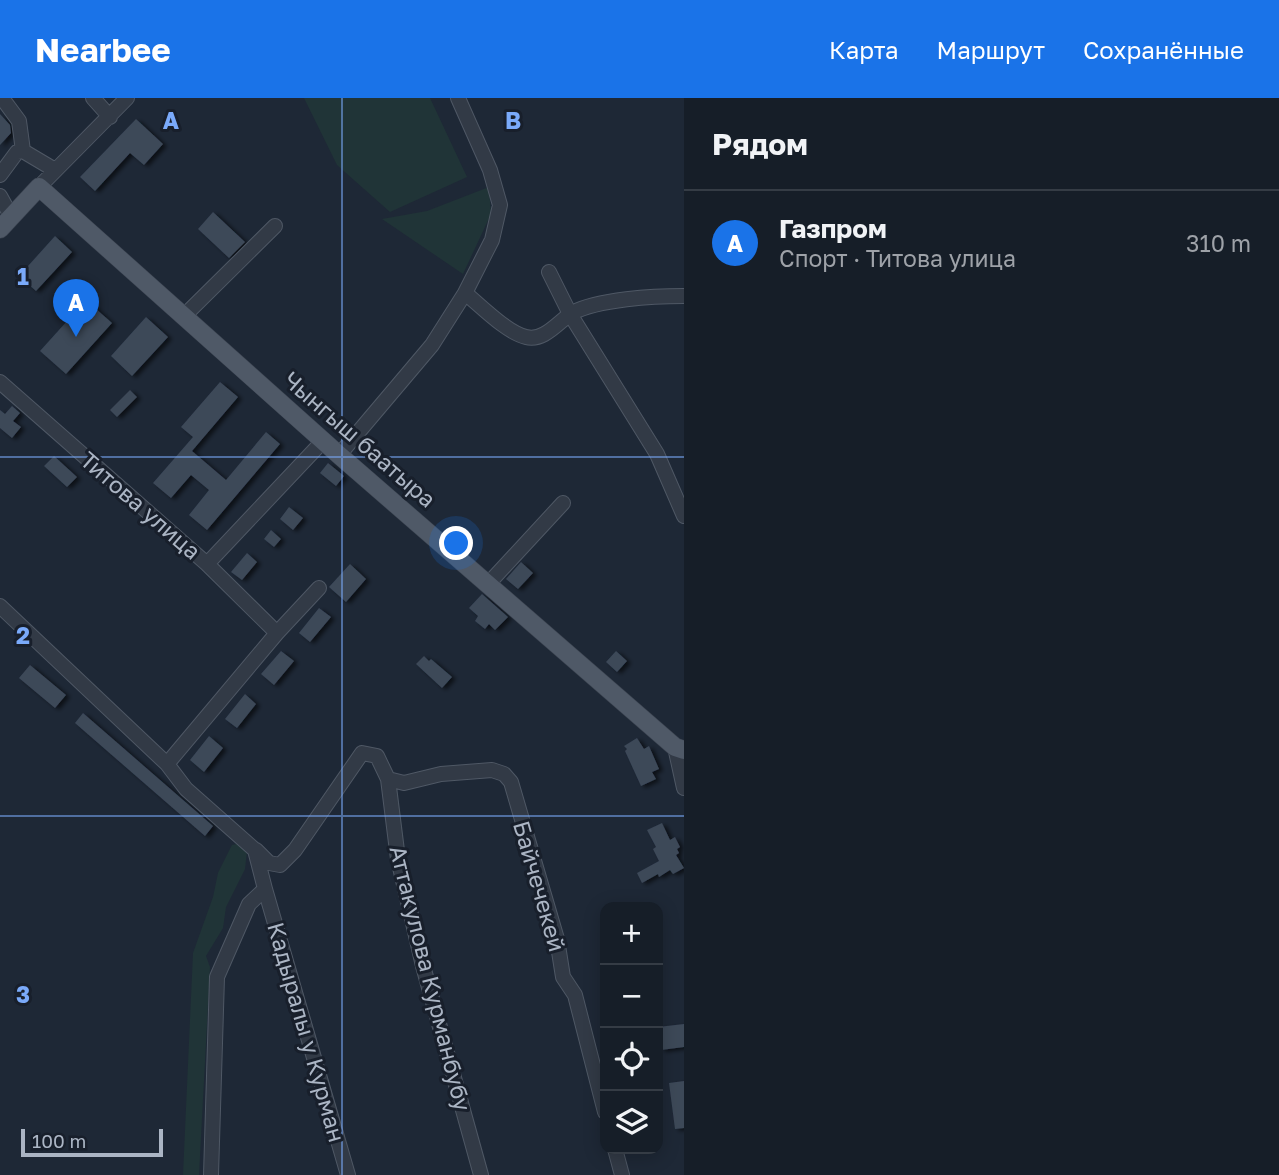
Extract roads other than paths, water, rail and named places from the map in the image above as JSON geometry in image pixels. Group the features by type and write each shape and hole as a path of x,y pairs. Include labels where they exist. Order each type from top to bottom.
{"main road":[{"path":"6,223 39,187"},
{"name":"Чынгыш баатыра","path":"39,187 339,455 679,748"}],"street":[{"path":"2,98 19,121 23,150"},
{"path":"93,98 110,117"},
{"path":"39,187 127,98"},
{"path":"339,455 432,345 465,293 492,240 500,205 491,170 458,98"},
{"path":"23,150 55,170"},
{"path":"0,175 17,152 23,150"},
{"path":"0,196 6,223"},
{"path":"184,316 275,226"},
{"path":"549,272 570,314 657,454 684,516"},
{"path":"465,293 512,330 528,338 539,336 561,324 570,314 586,308 622,300 684,296"},
{"name":"Титова улица","path":"0,382 207,564 277,633"},
{"path":"207,564 324,440"},
{"path":"489,583 563,503"},
{"path":"167,764 277,633 319,588"},
{"path":"0,607 167,764 186,789 270,863 280,865 295,850 362,754 377,756 388,779"},
{"path":"679,748 684,788"},
{"name":"Байчечекей","path":"388,779 404,783 441,774 492,770 504,774 511,782 558,939 563,977 575,995 600,1092"},
{"name":"Аттакулова Курманбубу","path":"388,779 401,872 481,1175"},
{"name":"Кадыралы у Курман","path":"255,850 348,1175"},
{"path":"211,1175 217,977 249,905 265,889"},
{"path":"616,1154 622,1175"}],"place":[{"name":"Газпром","path":"76,337"}]}
